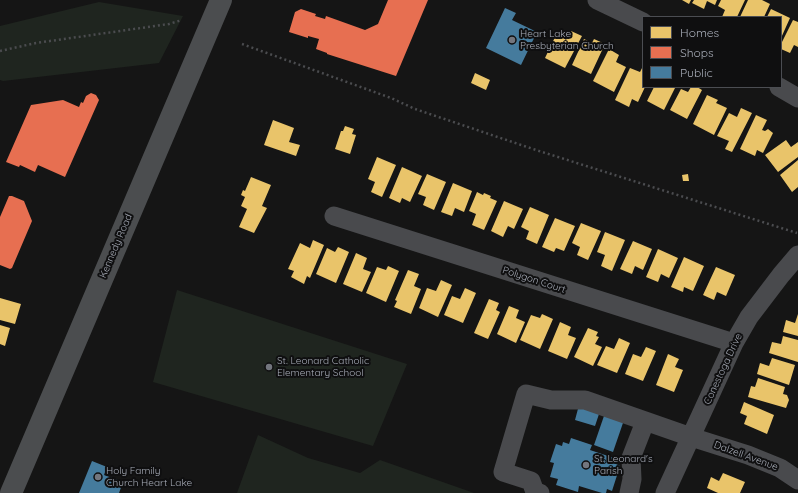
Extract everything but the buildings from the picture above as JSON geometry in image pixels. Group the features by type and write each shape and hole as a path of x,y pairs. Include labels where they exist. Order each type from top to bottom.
{"main road":[{"name":"Kennedy Road","path":"12,493 221,0"}],"street":[{"path":"597,0 642,22"},
{"path":"781,88 798,98"},
{"name":"Polygon Court","path":"334,216 734,343"},
{"name":"Conestoga Drive","path":"665,493 734,343 748,316 780,275 798,255"},
{"name":"Dalzell Avenue","path":"540,493 535,492 531,481 503,472 526,394 552,400 585,400 645,422 748,455 780,468 798,480"},
{"path":"629,493 632,479 631,458 645,422"}],"path":[{"path":"0,50 36,43 169,24 182,20"},
{"path":"242,44 391,98 415,109 536,150 797,233"}],"shaded area":[{"path":"99,2 183,16 159,63 3,81 0,80 0,26"},
{"path":"177,290 407,364 373,446 153,382"},
{"path":"258,435 308,458 360,473 380,460 474,493 237,493"}],"place":[{"name":"Heart Lake Presbyterian Church","path":"512,40"},
{"name":"St. Leonard Catholic Elementary School","path":"269,367"},
{"name":"St. Leonard's Parish","path":"586,465"},
{"name":"Holy Family Church Heart Lake","path":"98,477"}]}
